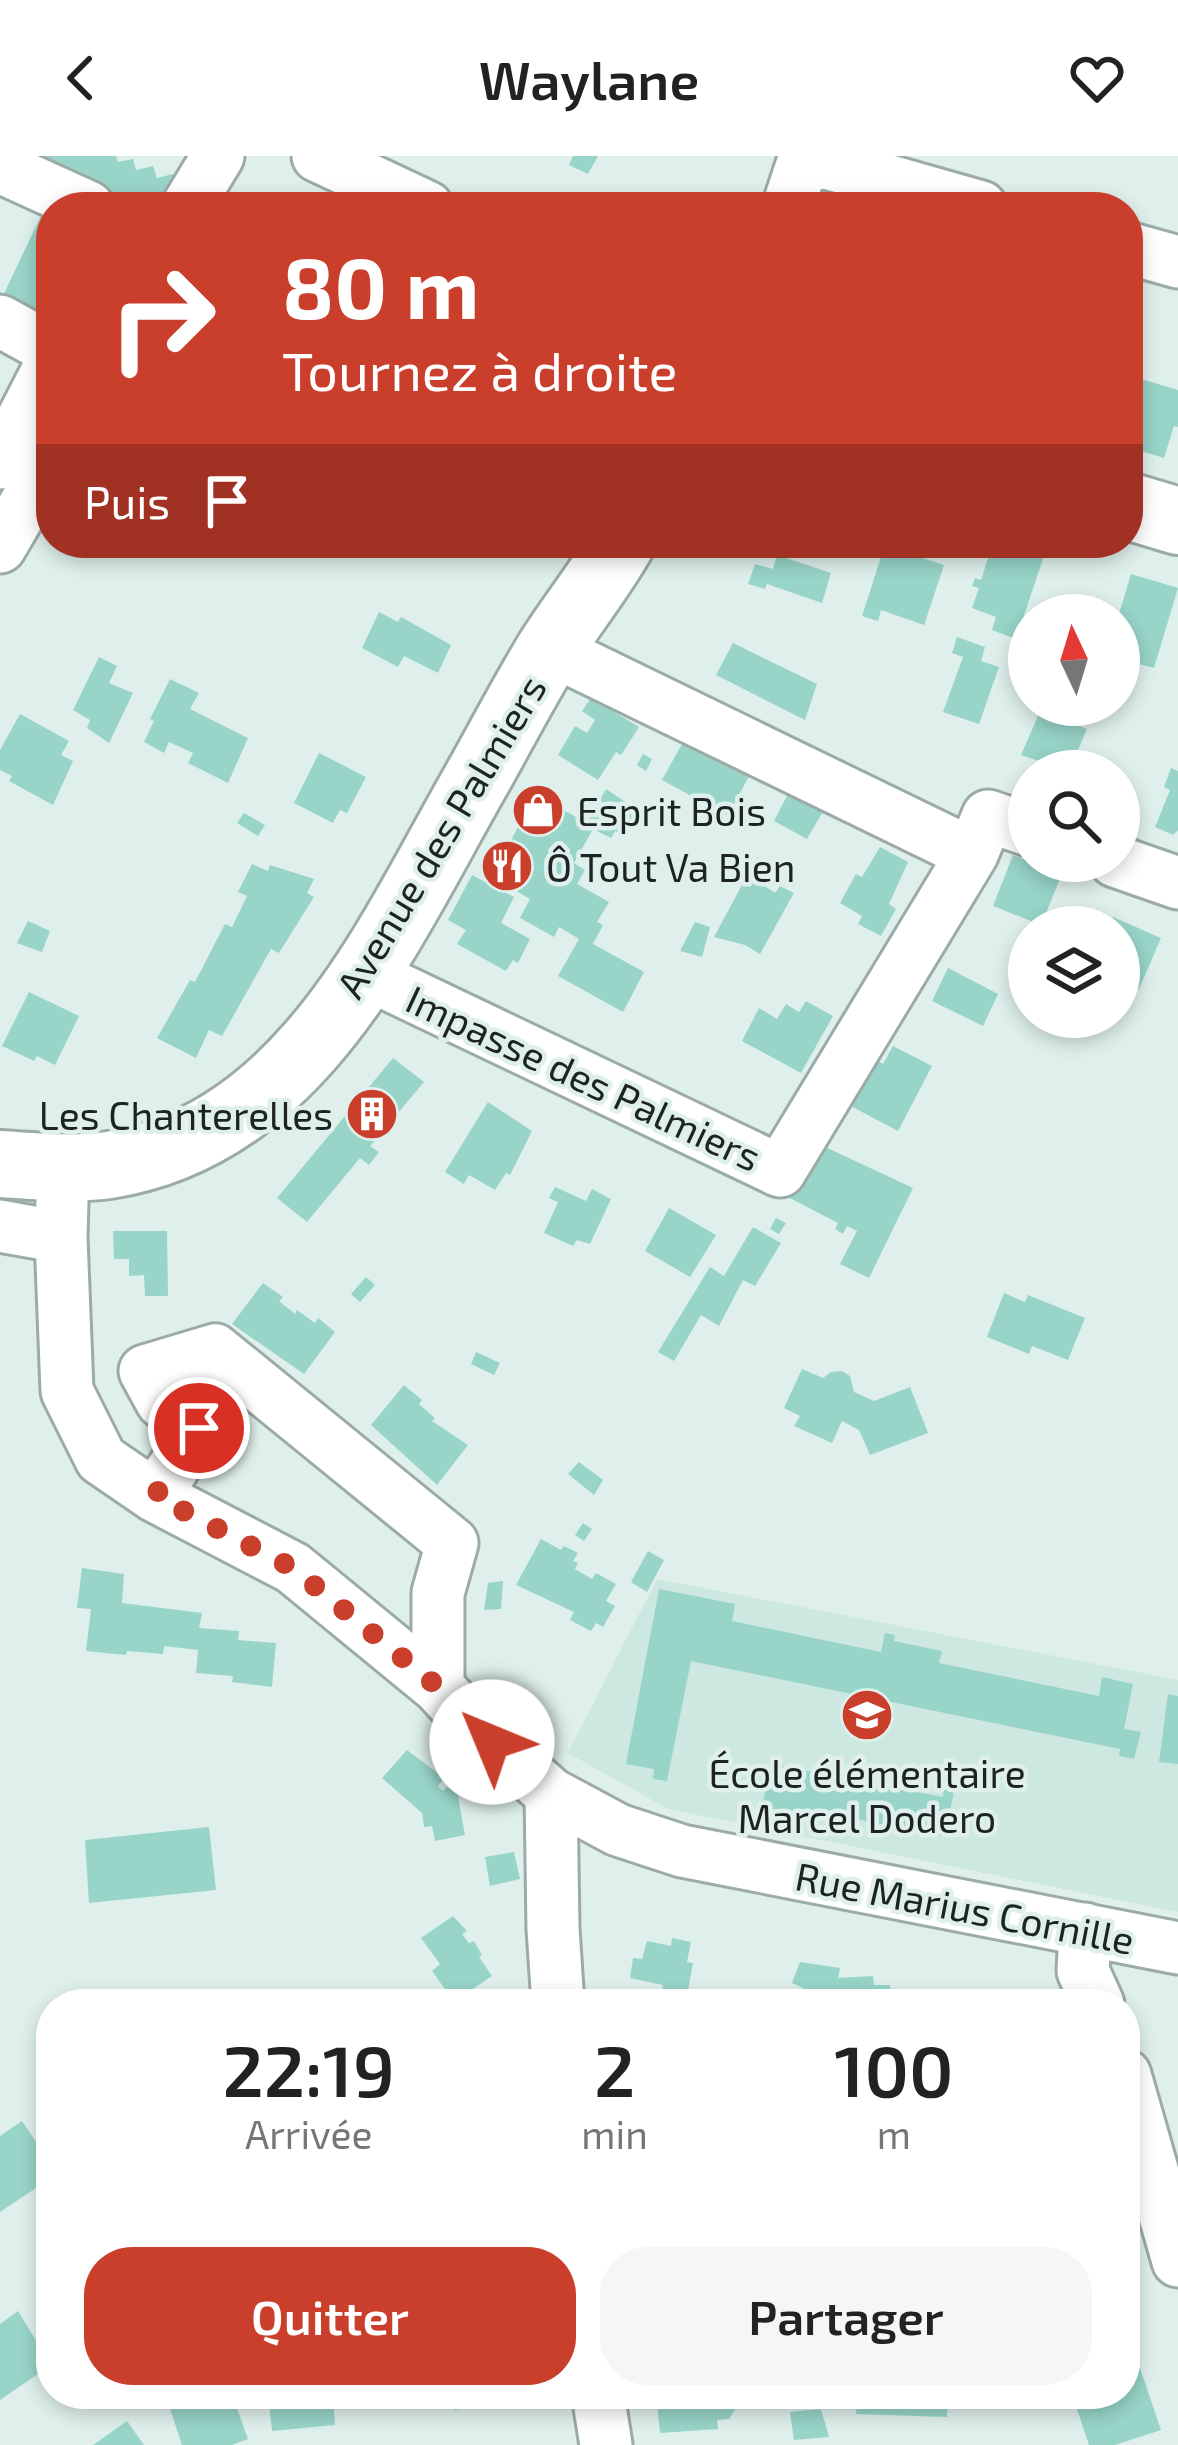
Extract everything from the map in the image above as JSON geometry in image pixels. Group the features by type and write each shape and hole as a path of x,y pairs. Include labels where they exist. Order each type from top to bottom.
{"main road":[{"path":"1143,510 1178,521"},
{"name":"Avenue des Palmiers","path":"31,1165 106,1166 182,1144 240,1112 280,1081 365,974 550,649 617,558"}],"street":[{"path":"196,192 218,156"},
{"path":"319,156 395,192"},
{"path":"0,167 55,192"},
{"path":"797,185 856,192"},
{"path":"1143,252 1178,262"},
{"path":"0,321 36,341"},
{"path":"0,547 36,419"},
{"path":"550,649 972,854"},
{"name":"Impasse des Palmiers","path":"365,974 780,1171 972,854 988,816 1008,823"},
{"path":"1140,870 1178,884"},
{"name":"Rue Marius Cornille","path":"31,1165 61,1237 67,1391 101,1459 155,1496 293,1568 438,1687 551,1794 618,1830 682,1851 1165,1946"},
{"path":"0,1226 61,1237"},
{"path":"155,1496 199,1428 162,1402 145,1371 215,1350 452,1543 438,1593 438,1687"},
{"path":"551,1794 557,1989"},
{"path":"1085,1930 1083,1971 1091,1989"},
{"path":"1138,1989 1165,1946"},
{"path":"1140,2128 1178,2261"},
{"path":"600,2409 606,2445"}],"shaded area":[{"name":"École élémentaire Marcel Dodero","path":"657,1579 1178,1680 1178,1912 668,1809 568,1753"}],"building":[{"path":"35,156 133,159 136,170 153,166 157,178 173,174 175,192 108,190 89,192"},
{"path":"573,156 598,156 588,174 569,165"},
{"path":"36,226 36,315 2,298"},
{"path":"1143,380 1178,390 1178,427 1174,426 1164,458 1143,452"},
{"path":"776,558 786,558 831,573 822,603 767,584 765,589 748,584 755,564 773,569"},
{"path":"881,558 922,558 944,565 924,625 881,610 878,621 862,616"},
{"path":"988,558 1043,558 1031,594 1008,594 1008,636 992,630 996,617 972,608 979,588 972,586 975,578 981,580"},
{"path":"1131,574 1178,588 1154,668 1140,664 1140,594 1125,594"},
{"path":"379,612 398,622 401,617 451,645 438,673 404,656 398,667 362,648"},
{"path":"957,637 985,647 981,661 999,667 979,724 943,712 963,657 952,653"},
{"path":"733,643 817,684 805,720 716,675"},
{"path":"99,657 117,666 109,683 133,693 109,743 87,728 90,720 73,710"},
{"path":"170,679 199,693 190,709 248,738 228,783 188,763 193,753 169,742 164,753 144,742"},
{"path":"591,698 639,727 598,780 558,755 575,726 587,733 595,720 582,711"},
{"path":"20,714 69,741 61,755 73,761 53,805 9,781 12,776 0,770 0,750"},
{"path":"1034,726 1087,729 1078,750 1023,750"},
{"path":"683,742 749,776 728,816 662,780"},
{"path":"319,753 366,777 347,813 340,810 333,823 294,803"},
{"path":"643,754 652,759 646,771 637,765"},
{"path":"1171,768 1178,771 1178,830 1173,835 1155,827 1170,790 1164,787"},
{"path":"794,782 852,804 843,821 822,813 807,839 774,821"},
{"path":"606,789 639,811 626,836 615,831 611,838 593,829 574,863 585,870 577,884 609,902 597,922 603,925 593,944 644,972 623,1012 558,976 579,939 559,927 554,937 520,918 530,899 491,876 536,795 587,823"},
{"path":"244,813 265,825 258,836 237,823"},
{"path":"880,847 908,862 889,904 896,909 881,936 858,924 862,916 840,903 856,874 862,877"},
{"path":"757,857 772,865 762,884 775,893 780,886 794,893 760,954 714,937"},
{"path":"252,864 314,879 307,893 314,897 279,953 271,949 222,1036 209,1030 196,1058 157,1038 190,980 195,982 225,924 232,927 247,896 238,892"},
{"path":"1008,868 1008,882 1059,882 1049,906 1008,906 1008,912 993,906"},
{"path":"472,875 514,897 501,923 530,939 518,963 513,960 506,971 457,944 466,930 448,920"},
{"path":"28,921 50,931 42,952 17,943"},
{"path":"695,922 710,927 702,957 680,951"},
{"path":"1140,929 1161,938 1140,987"},
{"path":"948,968 998,994 983,1026 932,1001"},
{"path":"29,992 79,1016 55,1065 2,1046"},
{"path":"806,1001 833,1016 801,1073 742,1041 759,1008 777,1019 786,1004 799,1012"},
{"path":"893,1046 932,1066 898,1131 845,1103 870,1056 883,1064"},
{"name":"Les Chanterelles","path":"393,1058 424,1082 370,1146 379,1152 369,1165 360,1158 307,1222 277,1198"},
{"path":"488,1102 532,1131 510,1175 506,1173 495,1190 469,1175 464,1184 445,1172"},
{"path":"821,1145 913,1188 869,1278 840,1264 857,1231 847,1226 843,1234 835,1229 838,1223 786,1196 805,1160"},
{"path":"555,1187 586,1201 592,1189 611,1199 590,1244 577,1240 573,1246 544,1233 558,1202 549,1198"},
{"path":"669,1208 716,1235 690,1277 645,1251"},
{"path":"776,1218 786,1223 779,1234 770,1229"},
{"path":"753,1227 781,1243 755,1286 743,1280 719,1326 701,1315 674,1361 658,1352 710,1267 724,1276"},
{"path":"113,1231 167,1231 168,1296 145,1296 144,1275 129,1276 129,1259 114,1259"},
{"path":"366,1277 375,1285 360,1302 351,1294"},
{"path":"263,1283 283,1297 279,1301 295,1314 297,1310 315,1323 318,1318 335,1332 304,1374 232,1324"},
{"path":"1004,1293 1025,1302 1028,1295 1085,1318 1068,1360 1032,1346 1029,1354 987,1337"},
{"path":"476,1352 500,1363 494,1375 471,1364"},
{"path":"802,1369 823,1378 842,1371 850,1376 854,1392 874,1401 910,1387 928,1433 870,1455 859,1430 842,1421 832,1443 794,1426 800,1416 784,1408"},
{"path":"404,1385 422,1400 419,1404 435,1418 432,1421 468,1445 437,1485 371,1425"},
{"path":"579,1462 603,1480 594,1495 568,1474"},
{"path":"583,1523 592,1529 584,1541 575,1535"},
{"path":"541,1539 578,1553 575,1569 616,1584 606,1601 615,1606 603,1627 596,1623 591,1631 570,1620 574,1612 516,1585"},
{"path":"648,1551 664,1560 647,1592 631,1582"},
{"path":"82,1568 124,1574 122,1603 202,1613 199,1628 239,1631 238,1640 276,1643 272,1687 232,1682 233,1676 196,1673 198,1650 164,1646 163,1654 127,1651 126,1655 86,1651 91,1609 77,1608"},
{"path":"503,1581 501,1609 484,1610 488,1583"},
{"path":"659,1589 735,1604 732,1621 881,1652 885,1633 895,1635 894,1641 942,1651 939,1663 1099,1696 1102,1677 1133,1684 1124,1729 1141,1732 1134,1759 1119,1756 1120,1749 691,1661 667,1781 653,1779 654,1769 626,1764"},
{"path":"1168,1694 1178,1696 1178,1764 1159,1762"},
{"path":"407,1750 444,1778 438,1786 443,1791 447,1787 457,1791 465,1835 435,1841 432,1826 424,1827 422,1813 382,1778"},
{"path":"771,1764 943,1797 944,1789 954,1791 945,1837 817,1811 816,1818 762,1807"},
{"path":"209,1827 216,1890 89,1903 85,1840"},
{"path":"514,1852 520,1879 490,1886 485,1857"},
{"path":"453,1916 467,1931 462,1934 469,1943 474,1941 492,1976 472,1989 445,1989 432,1971 440,1964 421,1938"},
{"path":"672,1938 691,1942 688,1989 662,1989 663,1985 630,1978 633,1958 642,1959 647,1941 671,1946"},
{"path":"800,1962 840,1968 838,1978 873,1976 874,1985 890,1985 890,1989 803,1989 792,1983"},
{"path":"22,2121 36,2142 36,2188 0,2212 0,2136"},
{"path":"18,2311 36,2340 36,2375 0,2400 0,2324"},
{"path":"1140,2368 1161,2430 1115,2445 1089,2445 1077,2409 1140,2409"},
{"path":"170,2409 237,2409 248,2439 232,2445 182,2445"},
{"path":"270,2409 334,2409 335,2425 272,2431"},
{"path":"658,2409 735,2409 729,2419 717,2420 718,2429 660,2433"},
{"path":"821,2409 829,2437 794,2440 790,2412"},
{"path":"856,2409 947,2409 947,2417 856,2414"},
{"path":"127,2421 144,2445 93,2445"}],"place":[{"name":"Esprit Bois","path":"538,810"},
{"name":"Ô Tout Va Bien","path":"507,866"},
{"name":"Les Chanterelles","path":"372,1114"},
{"name":"École élémentaire Marcel Dodero","path":"867,1715"}],"route":[{"path":"199,1428 155,1496 293,1568 438,1687 492,1742"}]}
